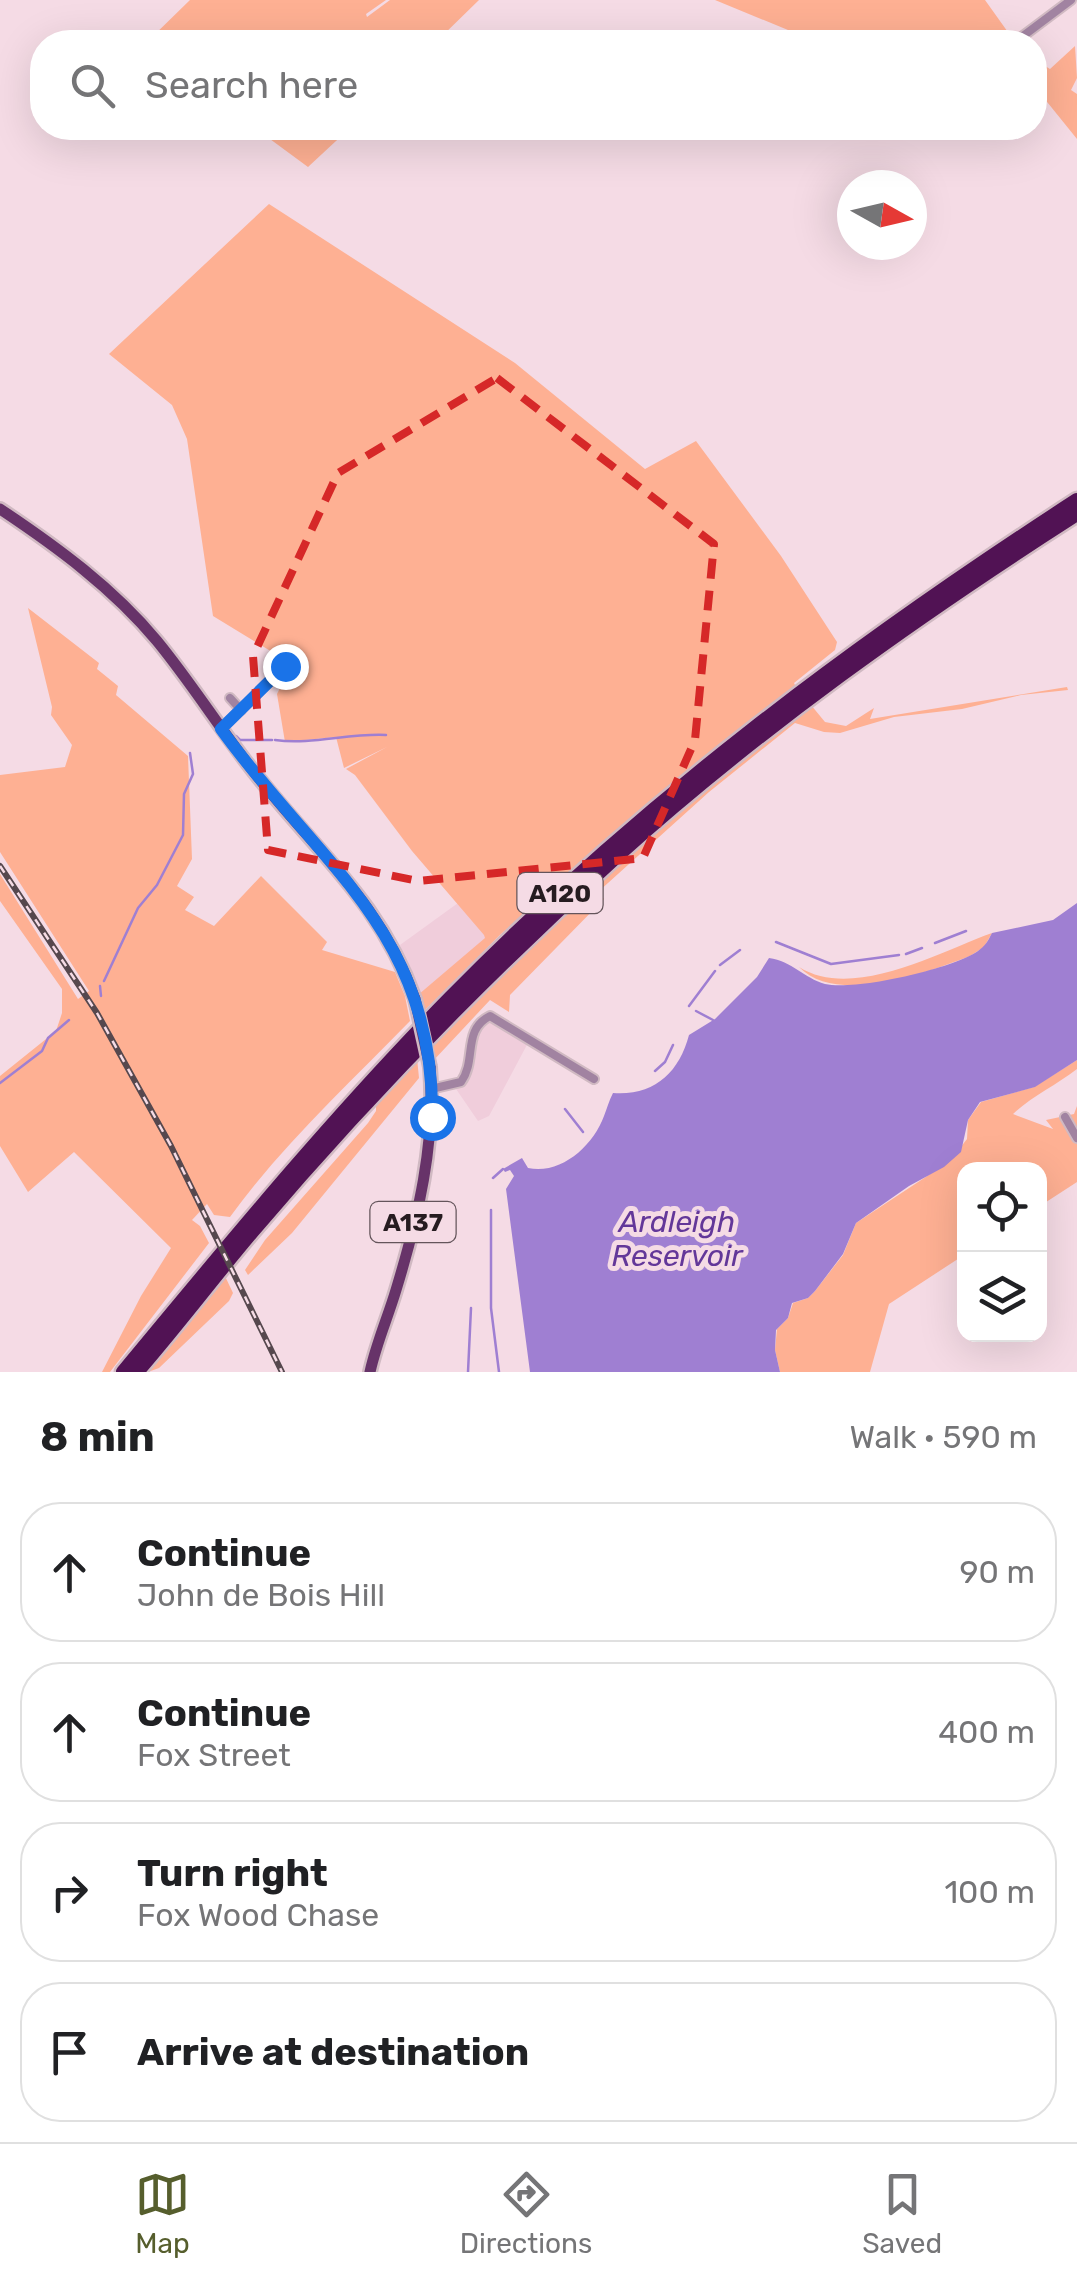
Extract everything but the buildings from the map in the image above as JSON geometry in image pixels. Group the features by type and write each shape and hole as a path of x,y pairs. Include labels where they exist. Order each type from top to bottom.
{"highway":[{"name":"A120","path":"123,1372 381,1070 538,912 677,792 816,680 925,601 1077,500"},
{"name":"A120","path":"137,1372 253,1231 394,1077 616,858 808,700 976,580 1077,514"}],"main road":[{"name":"A137","path":"0,509 66,554 163,648 225,725 261,781 376,916 396,952 415,998 424,1036 432,1089 431,1131 400,1277 370,1372"}],"street":[{"path":"1033,30 1070,0"},
{"path":"225,725 285,666"},
{"path":"230,698 241,710"},
{"path":"432,1089 461,1082 466,1076 472,1034 490,1016 594,1079"},
{"path":"1065,1117 1077,1138"}],"highlighted area":[{"path":"497,378 714,544 695,740 643,858 418,881 268,850 253,656 338,473"}],"shaded area":[{"path":"190,0 386,0 367,17 390,0 479,0 448,30 159,30"},
{"path":"715,0 985,0 1006,30 788,30"},
{"path":"1075,46 1077,78 1071,90 1077,94 1077,139 1047,102 1047,67 1050,69"},
{"path":"271,140 337,140 308,167"},
{"path":"269,204 515,363 645,469 696,441 781,556 837,642 835,650 794,683 796,687 590,855 500,935 423,1012 418,995 484,935 412,851 355,775 346,769 387,747 344,768 336,737 285,742 277,694 292,664 213,616 187,439 172,405 109,354"},
{"path":"28,608 99,663 97,669 118,686 116,695 188,756 192,859 177,886 194,897 185,910 214,926 261,876 327,942 322,950 395,972 410,1021 293,1140 230,1217 214,1215 207,1204 192,1220 209,1243 110,1372 102,1372 171,1248 74,1152 28,1192 0,1146 0,1076 56,1031 62,1013 62,989 0,901 0,874 78,999 89,991 0,852 0,775 65,767 72,745 51,715"},
{"path":"1067,687 1068,690 1021,695 962,709 894,717 840,733 795,723 709,792 598,892 604,899 510,995 509,1012 490,1000 433,1061 430,1038 605,873 811,705 825,722 846,726 874,708 870,719"},
{"path":"458,903 488,939 421,997 400,945"},
{"path":"992,933 984,947 970,956 882,982 836,984 815,978 799,967 821,976 844,979 870,976 922,961"},
{"path":"486,1016 529,1041 489,1116 478,1121 454,1086 461,1082 472,1035"},
{"path":"417,1058 419,1078 292,1233 248,1275 245,1270 265,1240 368,1123 376,1105"},
{"path":"1077,1060 1077,1069 1013,1114 1053,1129 1046,1120 1074,1114 1077,1106 1077,1182 1047,1201 1047,1162 957,1162 957,1260 889,1304 870,1372 780,1372 775,1350 777,1329 788,1318 793,1303 808,1298 843,1255 856,1223 950,1161 967,1139 968,1120 981,1102 1034,1087"},
{"path":"224,1274 233,1293 229,1301 159,1368 148,1372"}],"water":[{"name":"Ardleigh Reservoir","path":"1077,903 1077,1060 1035,1087 980,1102 968,1120 961,1152 856,1223 843,1254 808,1298 792,1303 788,1318 776,1330 780,1372 530,1372 506,1189 514,1176 503,1169 522,1158 528,1168 540,1169 574,1156 599,1127 613,1093 641,1091 663,1079 679,1061 689,1035 715,1019 757,977 769,958 785,962 825,984 880,981 965,958 983,947 992,933 1053,920"}],"waterway":[{"path":"275,740 386,735"},
{"path":"236,736 240,740 272,740"},
{"path":"104,981 138,908 157,885 183,835 184,794 193,774 190,753"},
{"path":"935,943 966,931"},
{"path":"776,942 831,964 899,955"},
{"path":"906,954 922,948"},
{"path":"720,965 740,950"},
{"path":"689,1006 715,971"},
{"path":"100,986 101,996"},
{"path":"696,1011 713,1020"},
{"path":"0,1083 42,1051 48,1038 69,1020"},
{"path":"655,1071 665,1062 673,1045"},
{"path":"565,1109 583,1132"},
{"path":"493,1178 503,1169"},
{"path":"491,1210 491,1308 499,1372"},
{"path":"468,1372 471,1308"}],"railway":[{"path":"0,866 97,1013 171,1146 282,1372"}],"route":[{"path":"285,666 221,729 376,916 390,941 415,998 422,1025 430,1067 432,1117"}]}
